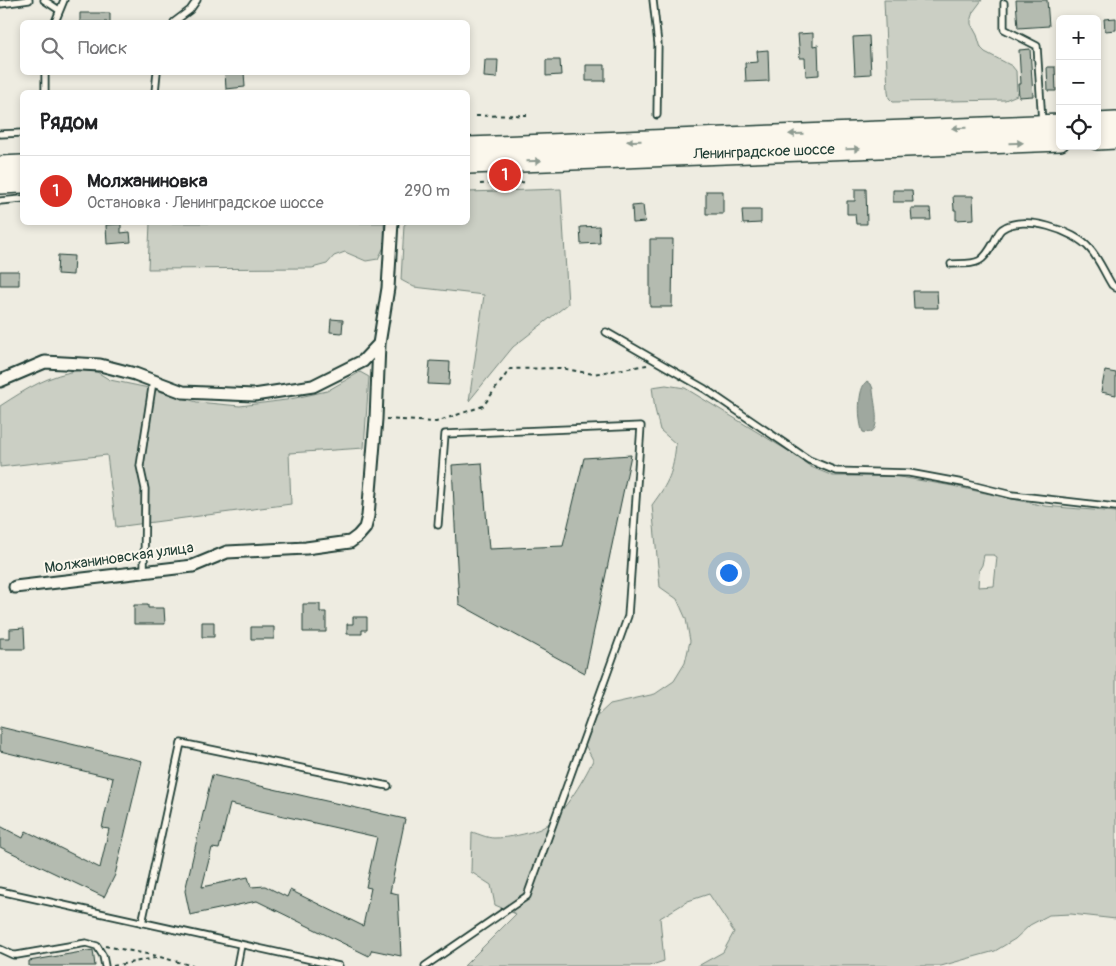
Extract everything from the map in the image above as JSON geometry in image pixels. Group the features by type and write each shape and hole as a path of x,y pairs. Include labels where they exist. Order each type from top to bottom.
{"highway":[{"path":"1101,123 1116,122"},
{"name":"Ленинградское шоссе","path":"470,146 1051,124"},
{"path":"1101,140 1116,139"},
{"name":"Ленинградское шоссе","path":"470,164 1056,141"},
{"path":"0,166 20,165"},
{"path":"0,184 20,183"}],"street":[{"name":"Молжаниновская улица","path":"15,587 193,566 227,552 306,548 350,542 358,536 365,528 368,516 376,419 379,344 388,288 392,225"},
{"path":"0,380 45,362 100,365 135,374 183,392 254,395 313,386 363,361 379,344"}],"lane":[{"path":"0,4 29,0"},
{"path":"44,0 59,10"},
{"path":"56,20 64,0"},
{"path":"177,20 190,10 197,0"},
{"path":"653,0 658,44 657,115"},
{"path":"1004,4 1004,29 1037,46 1051,124"},
{"path":"44,90 45,75"},
{"path":"155,90 157,75"},
{"path":"0,134 20,133"},
{"path":"0,201 20,199"},
{"path":"951,264 976,263 986,257 1000,230 1012,224 1032,224 1064,230 1077,237 1091,250 1112,285 1116,288"},
{"path":"606,332 705,389 809,460 836,471 908,473 964,483 1012,495 1116,507"},
{"path":"144,572 145,489 140,466 153,381"},
{"path":"425,966 527,896 628,616 641,426 445,434 438,525"},
{"path":"142,923 181,743 388,786"},
{"path":"0,891 339,966"},
{"path":"0,949 17,955 86,943 98,948 103,956 105,966"},
{"path":"237,966 241,945"}],"path":[{"path":"476,116 527,115"},
{"path":"480,184 527,182"},
{"path":"376,419 436,422 483,406 510,369 560,368 593,374 660,363"},
{"path":"98,948 107,946 193,966"},
{"path":"111,966 160,957"}],"shaded area":[{"path":"884,0 982,0 973,12 971,24 981,48 1012,66 1016,71 1017,95 1005,100 893,102 889,98 888,92"},
{"path":"561,189 568,304 513,347 469,401 484,295 414,287 401,280 404,225 470,225 470,192"},
{"path":"150,225 384,225 385,245 378,259 366,261 345,252 334,256 327,264 312,268 148,269"},
{"path":"81,370 97,372 110,380 144,387 197,402 240,406 286,400 327,391 360,372 369,377 364,448 289,453 291,504 116,527 107,455 0,467 0,406 48,379"},
{"path":"867,381 873,389 876,424 874,430 863,432 859,413 860,398 861,391"},
{"path":"666,385 685,388 790,452 811,467 833,476 894,476 953,486 1045,506 1116,512 1116,919 1071,914 1049,915 1030,925 1015,939 995,951 941,966 698,966 723,952 734,932 709,894 688,901 660,918 664,961 649,966 464,966 516,914 495,905 491,885 471,872 472,832 491,838 505,837 535,831 548,824 571,799 593,760 583,741 593,720 610,704 655,694 674,681 685,663 690,641 686,619 677,599 660,587 652,505 663,490 669,477 676,444 660,430 652,387","holes":["984,555 994,555 997,557 994,586 978,587 979,570"]}],"building":[{"path":"1016,0 1047,0 1049,26 1018,28"},
{"path":"80,13 110,13 110,20 80,20"},
{"path":"1116,18 1116,30 1105,31 1104,19"},
{"path":"813,33 813,46 818,45 819,75 806,76 805,58 800,58 798,34"},
{"path":"869,36 871,74 855,75 853,37"},
{"path":"1030,49 1033,96 1019,97 1018,84 1021,84 1019,50"},
{"path":"768,50 769,81 746,82 745,63 758,62 757,51"},
{"path":"485,60 498,60 497,78 484,77"},
{"path":"546,60 560,60 561,75 546,76"},
{"path":"586,65 605,65 605,81 586,81"},
{"path":"1047,67 1055,67 1056,91 1048,91"},
{"path":"225,75 244,75 245,87 226,89"},
{"path":"855,189 866,189 867,224 856,224 855,214 847,214 847,201 855,201"},
{"path":"893,190 912,190 913,202 893,202"},
{"path":"706,191 723,191 723,214 706,214"},
{"path":"953,196 973,196 974,219 956,220"},
{"path":"643,205 645,222 633,223 632,206"},
{"path":"911,208 930,208 931,220 912,220"},
{"path":"742,210 761,210 761,223 743,224"},
{"path":"106,225 121,225 121,233 130,232 131,242 107,244"},
{"path":"599,226 600,243 581,244 580,227"},
{"path":"650,239 673,239 672,307 650,307"},
{"path":"58,255 74,256 73,275 57,274"},
{"path":"0,271 19,271 19,285 0,285"},
{"path":"913,291 937,291 938,308 914,308"},
{"path":"331,319 343,320 342,333 330,332"},
{"path":"430,361 450,362 449,385 428,384"},
{"path":"1105,371 1116,373 1116,395 1101,392"},
{"path":"631,455 585,673 459,604 452,465 482,463 489,549 563,546 584,458"},
{"path":"303,604 320,604 320,612 326,612 326,632 303,632"},
{"path":"134,605 148,605 148,608 164,608 165,624 134,624"},
{"path":"353,617 367,617 367,630 362,630 362,634 347,634 347,624 353,624"},
{"path":"202,622 214,622 214,637 202,637"},
{"path":"251,627 274,627 274,639 251,639"},
{"path":"24,628 25,649 0,649 0,638 10,638 10,629"},
{"path":"0,727 142,761 115,875 104,897 0,847 0,826 23,838 26,831 100,868 109,829 102,828 113,778 0,751"},
{"path":"212,775 405,819 390,892 398,894 401,956 372,950 369,956 257,901 190,915 185,891","holes":["230,804 377,837 366,887 371,888 363,926 290,890 287,897 265,886 251,887 248,877 202,887 212,848 219,849"]},
{"path":"93,950 95,966 29,966 29,961"}],"place":[{"name":"Молжаниновка","path":"505,175"}]}
